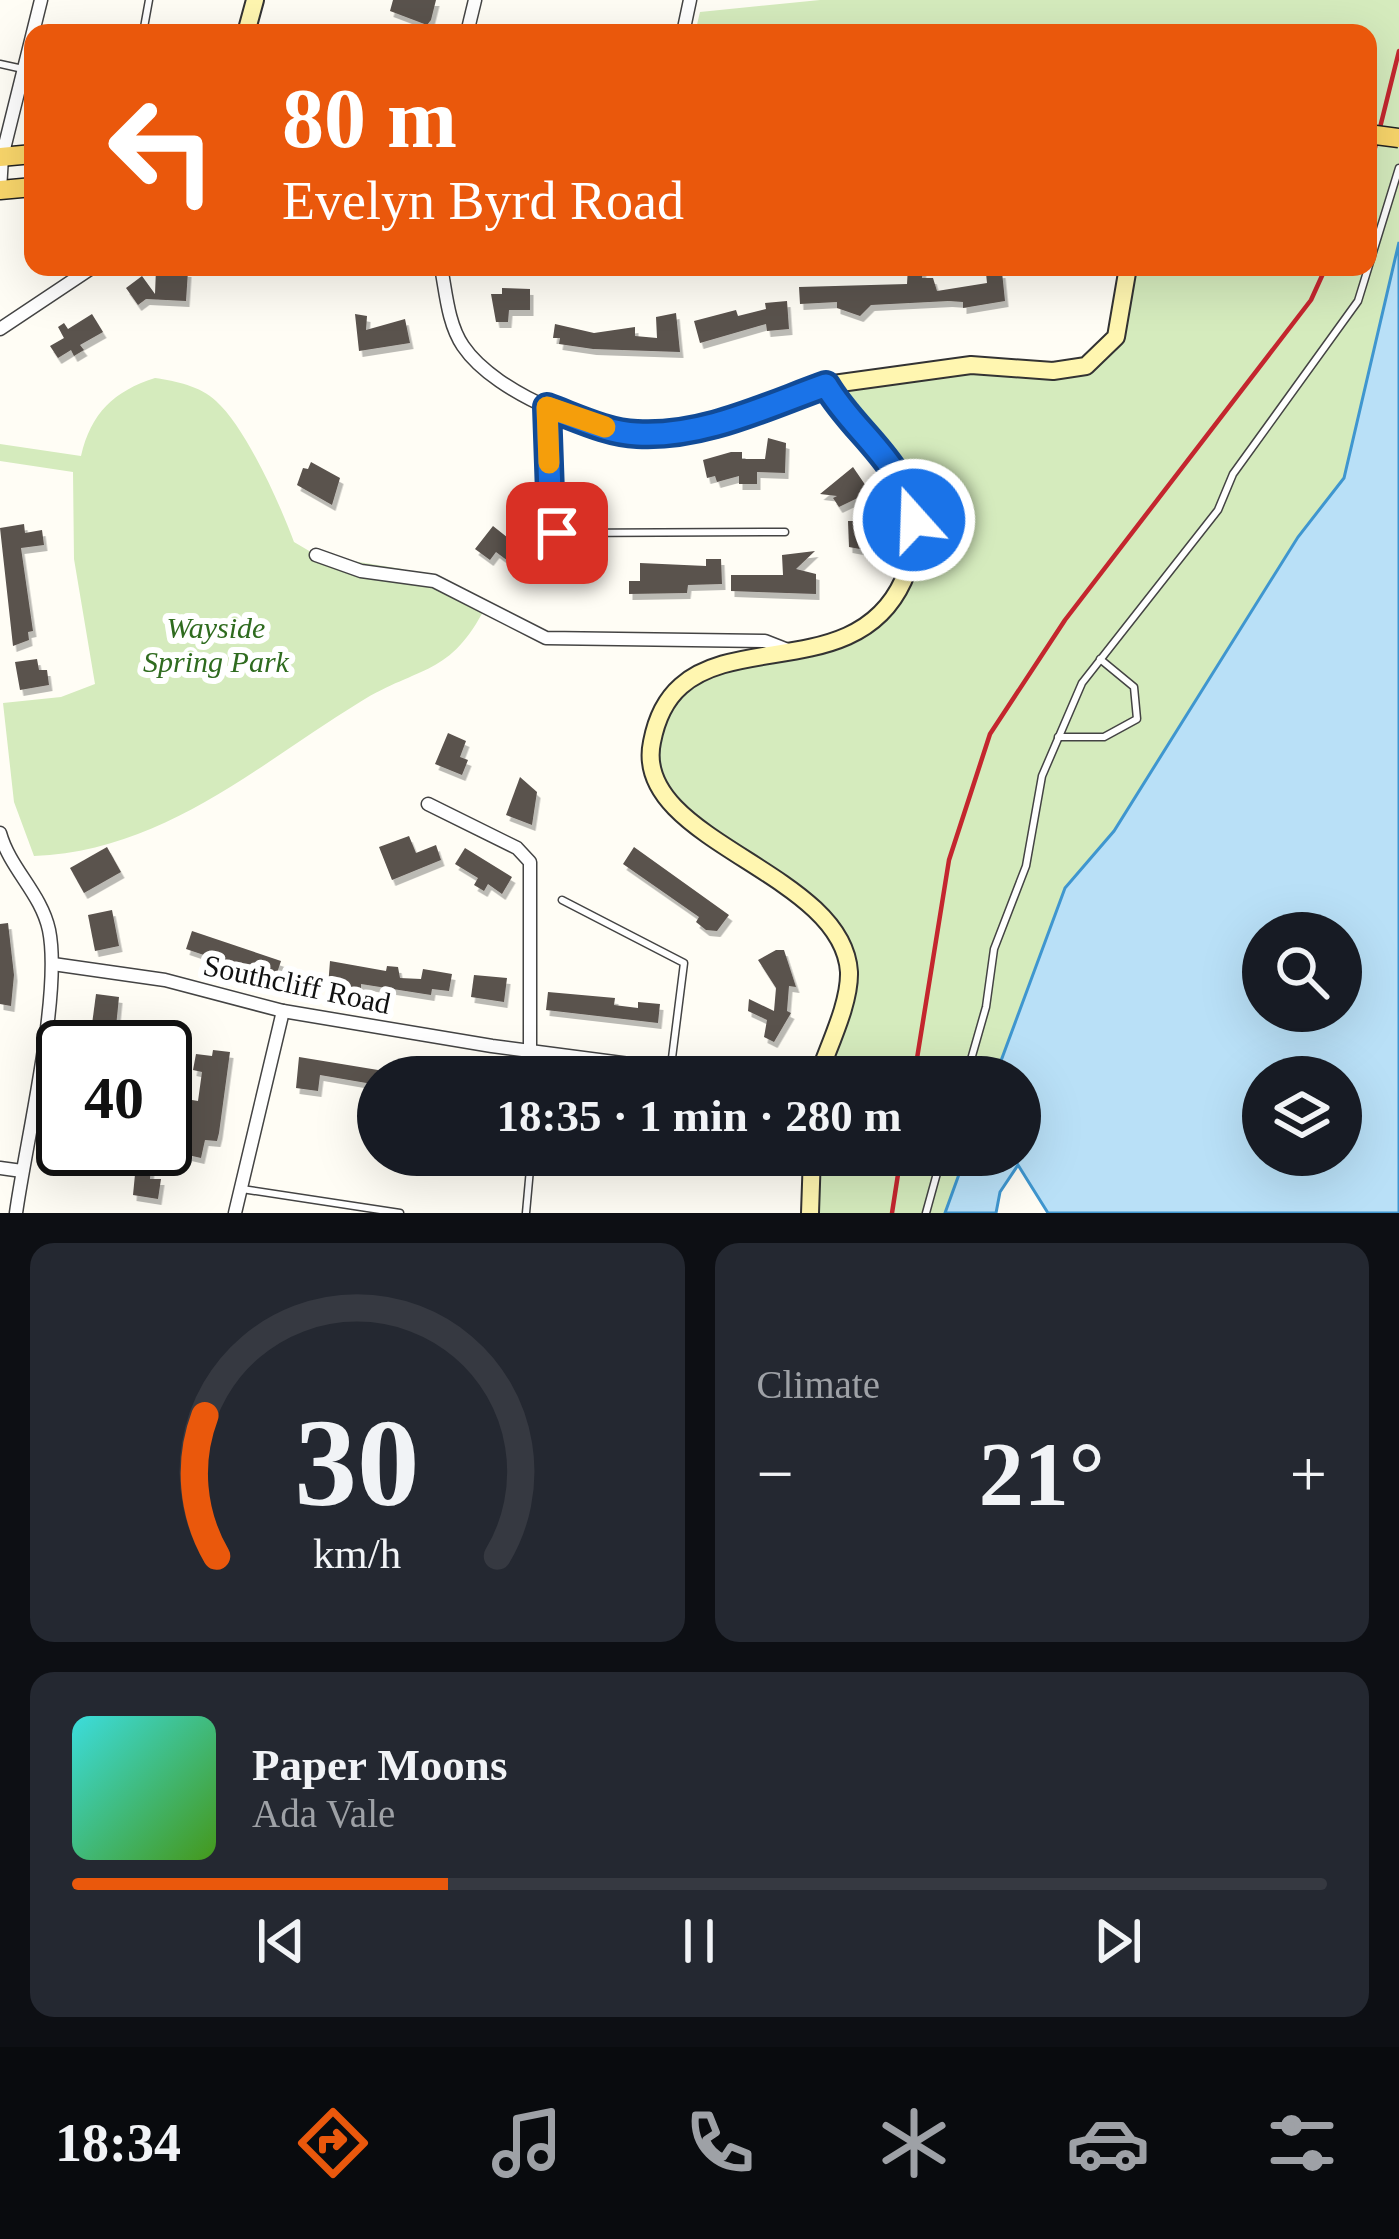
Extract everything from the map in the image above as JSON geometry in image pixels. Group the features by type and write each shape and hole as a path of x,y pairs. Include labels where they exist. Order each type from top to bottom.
{"street":[{"path":"0,190 1,157 24,66"},
{"path":"0,329 80,276"},
{"path":"443,276 462,344 484,369 547,407 634,434 717,423 826,385 971,365 1053,371 1086,366 1116,337 1126,276"},
{"path":"825,1056 848,983 842,948 826,925 763,867 681,815 656,785 650,749 658,717 680,686 708,669 795,652 856,631 886,608 909,568 914,544 910,500 896,467 842,411 826,385"},
{"path":"316,555 361,571 434,580 546,638 765,641 795,652"},
{"path":"428,804 517,848 530,862 530,1051"},
{"path":"0,832 5,849 40,901 53,964 16,1213"},
{"name":"Southcliff Road","path":"53,964 165,980 284,1011 567,1056"},
{"path":"235,1213 284,1011"},
{"path":"0,1168 22,1171"},
{"path":"810,1213 811,1176"}],"lane":[{"path":"0,64 23,69"},
{"path":"1377,239 1399,168"},
{"path":"972,1056 986,1007 994,949 1025,866 1042,776 1058,737 1100,659 1208,524 1233,474 1358,301 1366,276"},
{"path":"547,407 551,522 557,533 785,532"},
{"path":"1058,737 1104,737 1137,719 1134,687 1100,659"},
{"path":"562,900 684,963 672,1056"},
{"path":"526,1213 529,1176"},
{"path":"926,1213 937,1176"},
{"path":"238,1188 400,1213"}],"green space":[{"path":"820,0 1399,0 1399,242 1344,478 1298,537 1114,831 1065,888 1003,1056 825,1056 848,983 826,925 656,785 658,717 680,686 857,631 909,568 910,500 826,385 923,374 1053,371 1105,352 1124,276 1377,276 1377,24 697,24 700,12"},
{"name":"Wayside Spring Park","path":"155,378 203,392 227,413 261,467 294,542 316,555 402,569 486,606 460,646 446,658 360,702 206,801 125,839 81,851 34,856 14,802 3,703 61,697 95,684 74,559 73,472 0,461 0,444 81,456 106,406"},
{"path":"811,1176 958,1176 945,1213 810,1213"}],"water":[{"path":"1399,242 1399,1213 1048,1213 1025,1176 1041,1176 1041,1056 1003,1056 1065,888 1114,831 1298,537 1344,478"},
{"path":"958,1176 1011,1176 1000,1192 996,1213 945,1213"}],"building":[{"path":"393,0 436,0 428,24 390,11"},
{"path":"142,276 155,294 156,276 188,276 186,301 146,299 138,305 126,288"},
{"path":"907,276 933,278 937,291 987,283 986,276 1002,276 1005,301 963,308 963,302 949,301 871,305 860,316 837,308 837,302 800,304 799,287 907,284"},
{"path":"502,288 530,289 530,310 509,310 508,322 496,322 491,294 502,294"},
{"path":"787,301 789,329 767,331 766,324 700,343 694,321 736,310 738,316 766,309 765,303"},
{"path":"676,313 680,352 593,349 559,344 560,338 553,338 555,324 594,333 635,327 635,336 657,338 656,317"},
{"path":"92,314 103,332 80,345 84,350 74,356 71,350 58,358 50,346 64,338 58,327 64,323 68,329"},
{"path":"355,314 367,316 366,330 405,319 410,343 359,351"},
{"path":"768,438 786,443 785,473 757,472 757,484 739,484 739,476 717,482 715,476 707,478 703,460 731,452 742,452 742,459 765,459"},
{"path":"311,462 340,478 332,505 297,485 303,468 308,469"},
{"path":"853,467 870,492 839,507 833,498 837,496 820,494"},
{"path":"848,521 875,521 876,552 849,547"},
{"path":"24,524 25,533 42,530 44,545 21,548 33,631 28,632 29,640 13,646 0,528"},
{"path":"493,526 523,550 512,564 496,552 490,560 475,549"},
{"path":"815,551 796,569 816,574 816,594 731,591 731,575 783,575 782,555"},
{"path":"706,559 721,559 722,584 688,585 687,593 629,594 629,581 640,581 640,563 706,566"},
{"path":"37,659 39,670 47,670 49,685 20,690 15,662"},
{"path":"448,733 466,741 460,757 468,760 462,775 435,764"},
{"path":"520,777 537,792 532,825 506,815"},
{"path":"409,836 416,853 436,845 441,860 392,880 379,847"},
{"path":"107,847 121,872 84,893 70,868"},
{"path":"634,847 729,915 717,931 706,930 696,922 699,917 623,864"},
{"path":"465,848 512,877 502,894 488,884 484,891 474,885 478,878 455,864"},
{"path":"112,910 119,946 95,951 88,915"},
{"path":"8,923 14,975 11,1006 0,1004 0,924"},
{"path":"192,931 281,961 275,979 186,949"},
{"path":"784,950 796,987 789,986 787,1011 791,1013 774,1042 764,1037 767,1020 748,1011 749,999 774,1011 776,988 758,960"},
{"path":"330,961 386,971 387,966 398,967 400,978 421,979 423,969 452,974 449,991 432,989 431,995 361,984 361,990 335,991 328,987"},
{"path":"474,975 507,978 504,1002 471,997"},
{"path":"548,992 615,998 614,1005 638,1008 638,1002 660,1004 658,1023 546,1010"},
{"path":"96,994 119,997 117,1020 93,1020"},
{"path":"213,1050 230,1052 217,1141 205,1140 201,1158 192,1156 192,1100 198,1101 202,1072 193,1070 196,1054 212,1056"},
{"path":"299,1057 357,1067 357,1081 320,1075 318,1091 296,1088"},
{"path":"135,1176 161,1179 158,1199 133,1195"}],"railway":[{"path":"1377,140 1399,51"},
{"path":"917,1056 949,860 990,734 1065,620 1311,300 1322,276"},
{"path":"892,1213 898,1176"}],"slow traffic":[{"path":"549,463 547,407 605,427"}],"route":[{"path":"557,533 551,522 547,407 634,434 663,433 717,423 826,385 842,411 896,467 914,520"}]}
